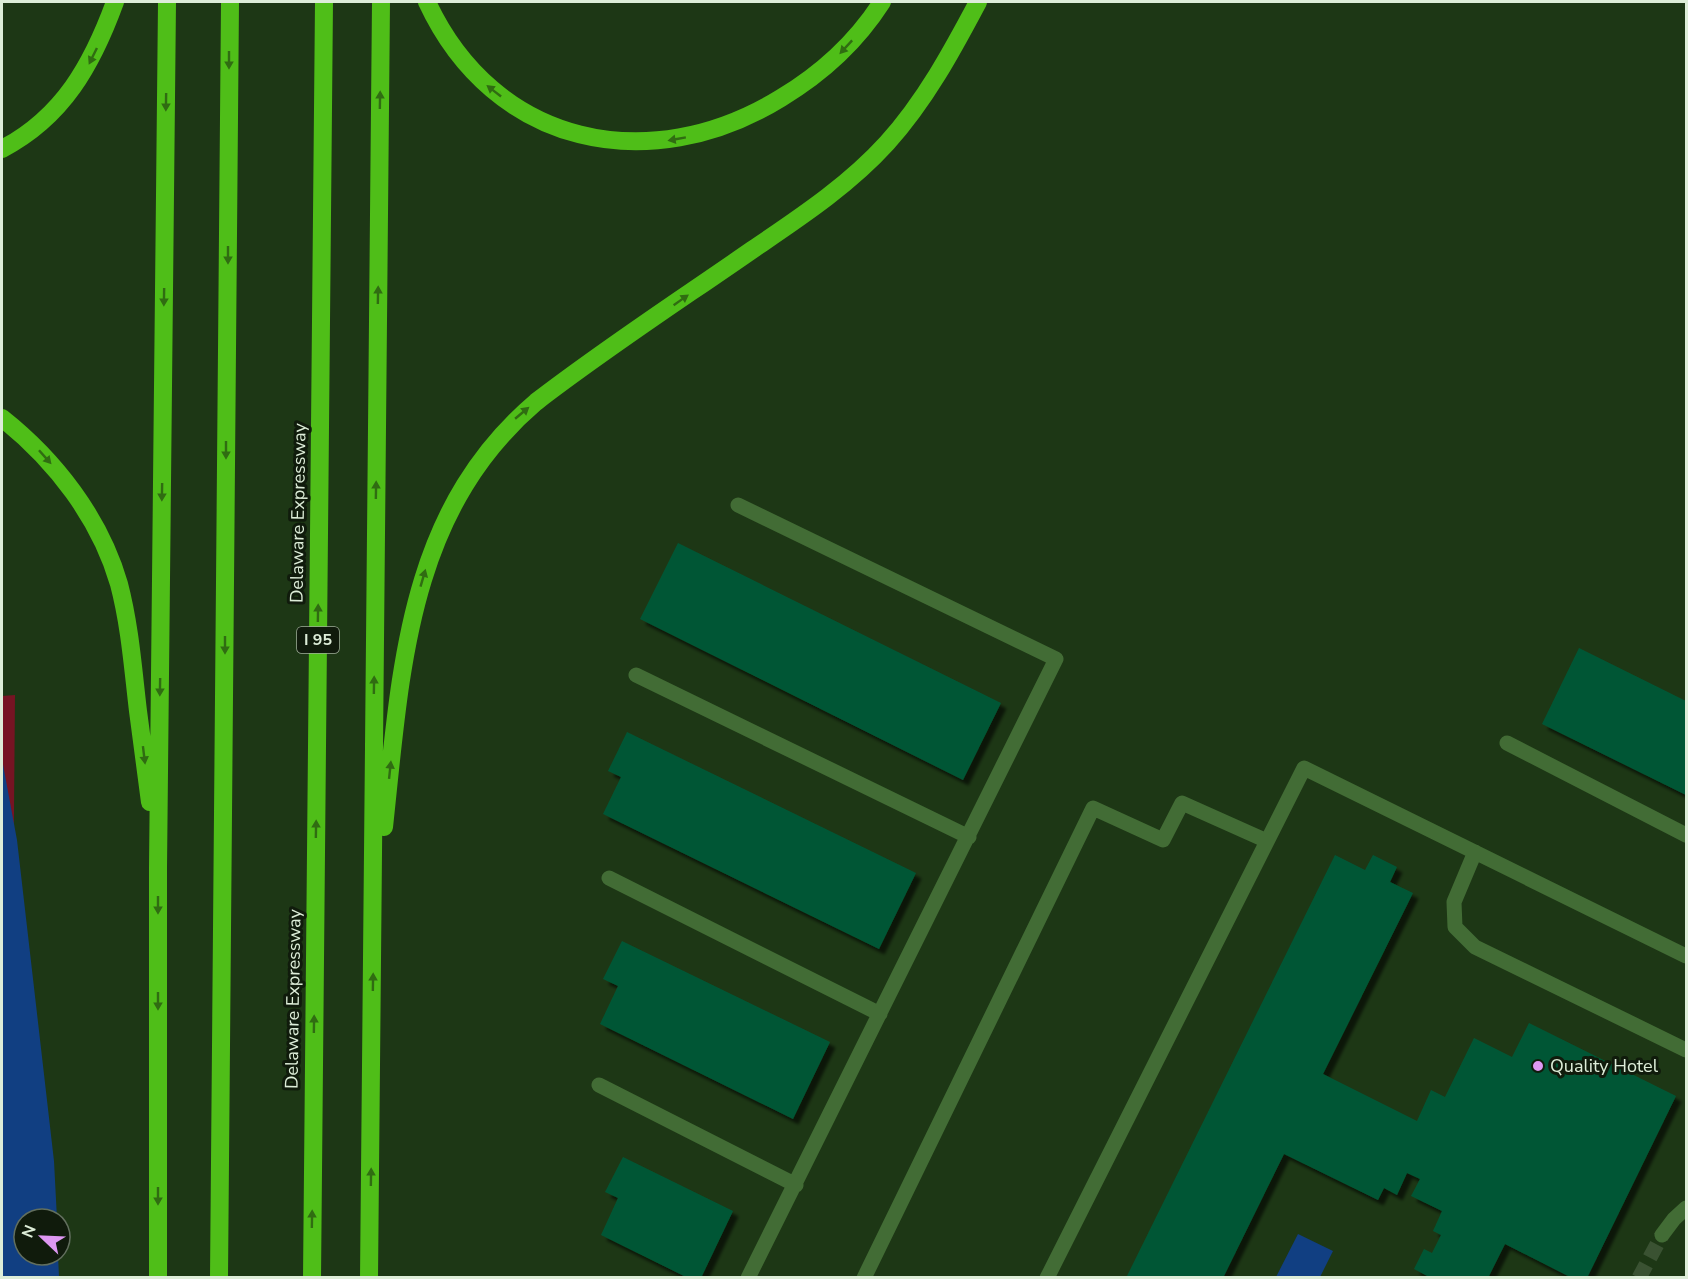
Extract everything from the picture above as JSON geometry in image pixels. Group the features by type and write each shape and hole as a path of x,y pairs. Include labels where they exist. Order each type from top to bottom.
{"highway":[{"path":"2,149 36,127 73,88 88,66 116,2"},
{"path":"158,1278 158,868 167,2"},
{"path":"219,1278 230,2"},
{"name":"Delaware Expressway","path":"312,1278 324,2"},
{"path":"369,1278 381,2"},
{"path":"428,2 437,23 460,58 495,93 534,117 555,126 594,138 636,142 679,139 704,133 747,117 771,105 803,84 838,55 882,2"},
{"path":"374,912 397,708 418,597 444,519 475,468 514,421 536,402 814,207 864,167 899,129 923,96 978,2"},
{"path":"2,418 39,451 71,489 98,532 118,582 130,633 158,868"}],"lane":[{"path":"738,505 1056,659 748,1278"},
{"path":"636,675 969,837"},
{"path":"1507,744 1686,835"},
{"path":"1047,1278 1304,768 1686,956"},
{"path":"864,1278 1093,808 1163,840 1182,803 1266,841"},
{"path":"1475,852 1454,902 1455,927 1475,947 1686,1050"},
{"path":"609,878 880,1014"},
{"path":"599,1085 795,1185"},
{"path":"1662,1234 1686,1208"}],"shaded area":[{"path":"15,695 10,1278 2,1277 2,696"}],"water":[{"path":"2,759 17,840 54,1161 56,1207 12,1207 12,1267 59,1267 59,1277 2,1277"},
{"path":"1298,1234 1333,1251 1320,1277 1276,1277"}],"building":[{"path":"678,543 1001,703 963,780 640,619"},
{"path":"1579,648 1686,701 1686,795 1542,724"},
{"path":"627,732 916,873 879,949 603,814 621,777 608,771"},
{"name":"Quality Hotel","path":"1335,855 1365,870 1373,855 1397,867 1390,882 1413,893 1323,1074 1417,1121 1431,1090 1445,1097 1474,1038 1512,1057 1529,1023 1676,1096 1587,1278 1572,1278 1505,1244 1488,1278 1431,1278 1414,1269 1424,1249 1432,1253 1441,1235 1433,1231 1442,1211 1411,1196 1420,1179 1407,1173 1397,1195 1384,1188 1378,1200 1284,1154 1223,1278 1126,1278"},
{"path":"622,941 830,1042 793,1119 600,1024 618,986 603,979"},
{"path":"623,1157 733,1211 701,1278 688,1278 601,1235 618,1198 605,1192"}],"tunnel":[{"path":"1639,1278 1662,1235"}],"place":[{"name":"Quality Hotel","path":"1538,1066"}]}
